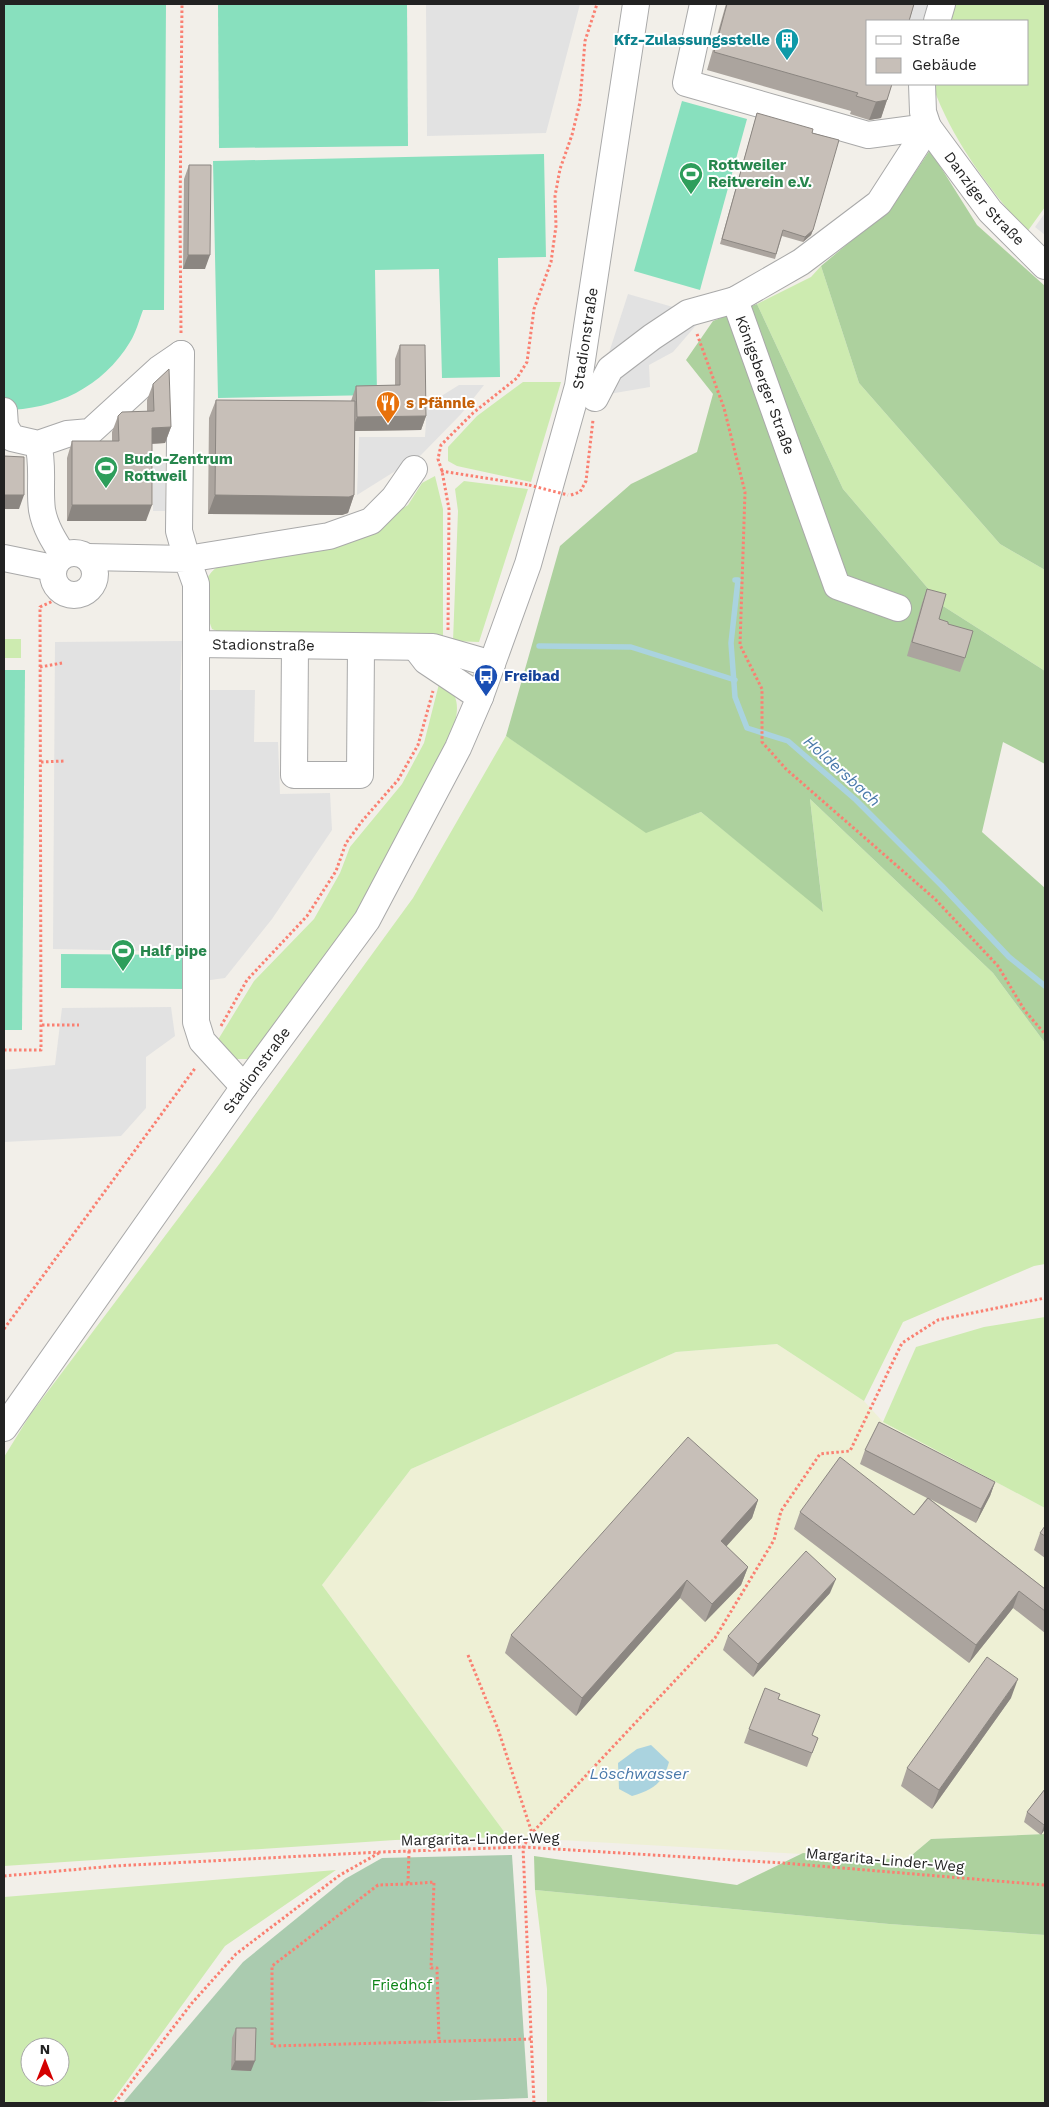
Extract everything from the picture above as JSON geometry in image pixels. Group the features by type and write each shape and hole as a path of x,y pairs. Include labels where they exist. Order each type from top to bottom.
{"street":[{"name":"Stadionstraße","path":"4,1428 244,1087 367,920 458,748 480,697 528,564 578,386 636,4"},
{"path":"703,4 686,83 868,135 928,127 923,112 922,85"},
{"path":"937,20 942,4"},
{"name":"Danziger Straße","path":"928,127 990,211 1045,266"},
{"name":"Königsberger Straße","path":"898,608 837,586 735,300 801,262 879,202 928,127"},
{"path":"595,398 610,370 688,313 735,300"},
{"path":"4,412 5,426 12,438 38,444 67,434 90,432 159,369 181,354"},
{"name":"Stadionstraße","path":"181,354 179,531 196,584 196,644 416,648 426,661 442,660 492,664"},
{"path":"38,444 41,454 42,509 47,528 68,560 92,563 95,571 91,587 84,592 68,594 55,584 53,576 68,560"},
{"path":"4,558 68,560 187,559 329,536 371,521 394,498 414,469"},
{"path":"196,644 196,1022 202,1041 244,1087"},
{"path":"295,646 294,775 360,775 361,647"},
{"name":"Stadionstraße","path":"442,660 480,697"}],"path":[{"path":"181,354 182,4"},
{"path":"4,1329 208,1048 247,980 307,916 336,871 346,843 363,820 398,780 418,745 435,684 435,676 448,640 450,509 438,459 442,445 473,413 517,378 527,362 534,309 551,262 556,226 555,196 560,169 572,135 580,102 585,41 597,4"},
{"path":"688,313 702,344 724,408 745,492 740,645 762,689 762,742 786,769 935,899 998,966 1025,1011 1045,1034"},
{"path":"442,471 529,485 568,495 580,492 586,481 595,398"},
{"path":"4,1050 42,1050 40,608 68,594"},
{"path":"40,667 62,663"},
{"path":"41,762 64,760"},
{"path":"42,1025 79,1025"},
{"path":"534,2103 523,1847 532,1833 715,1638 774,1540 781,1511 820,1454 850,1451 902,1343 938,1320 1045,1298"},
{"path":"468,1655 498,1729 532,1833"},
{"name":"Margarita-Linder-Weg","path":"4,1876 114,1866 382,1852 523,1847 783,1863 1045,1885"},
{"path":"408,1851 408,1884"},
{"path":"114,2103 192,2003 236,1954 340,1875 382,1852"},
{"path":"439,2041 438,1968 431,1968 434,1882 378,1885 272,1966 272,2046 531,2039"}],"green space":[{"path":"4,4 166,4 164,310 143,310 136,331 119,358 106,372 76,393 41,406 4,410"},
{"path":"218,4 407,4 408,146 219,148"},
{"path":"955,4 1045,4 1045,207 1027,232 973,164 951,127 933,85 1029,85 1029,20 949,20"},
{"name":"Rottweiler Reitverein e.V.","path":"682,101 747,119 700,290 634,271"},
{"path":"930,150 977,225 1045,286 1045,570 1000,544 859,383 821,266 892,207"},
{"path":"544,154 546,257 498,258 500,377 442,378 439,269 375,270 377,395 218,398 213,161"},
{"path":"821,266 859,383 1000,544 1045,570 1045,671 943,606 843,489 757,304 811,277"},
{"path":"757,304 843,489 943,606 1045,671 1045,764 1003,742 982,832 1045,888 1045,1043 993,973 810,799 823,912 701,812 646,833 506,736 560,546 631,484 697,452 713,394 686,360 713,321"},
{"path":"523,382 561,382 531,482 457,466 448,461 448,447 477,416"},
{"path":"435,476 443,509 443,641 407,633 226,635 212,629 208,617 205,586 211,572 226,561 373,528 408,505 422,483"},
{"path":"464,481 528,489 479,642 453,641 458,511 455,489"},
{"path":"4,639 21,639 21,658 4,658"},
{"path":"4,670 25,670 22,1030 4,1030"},
{"path":"440,680 451,691 456,700 456,717 450,738 357,912 252,1059 235,1059 216,1043 254,981 314,919 340,873 350,847 402,784 424,743"},
{"path":"506,736 646,832 701,812 823,911 810,799 993,973 1045,1043 1045,1264 1034,1266 903,1322 864,1401 777,1344 676,1352 411,1469 322,1585 508,1837 395,1840 4,1866 4,1457 30,1415 220,1163 413,898"},
{"name":"Half pipe","path":"61,954 186,955 186,989 61,988"},
{"path":"1045,1317 1045,1508 883,1422 916,1347 984,1327"},
{"path":"777,1344 864,1401 883,1422 1045,1508 1045,1834 931,1839 906,1860 508,1837 322,1585 411,1469 676,1352"},
{"path":"1045,1834 1045,1935 889,1924 535,1890 534,1856 737,1885 803,1853 906,1860 931,1839"},
{"name":"Friedhof","path":"512,1855 528,2098 392,2103 123,2103 243,1962 345,1879 382,1858"},
{"path":"336,1870 225,1946 111,2103 4,2103 4,1897"},
{"path":"535,1890 889,1924 1045,1935 1045,2103 547,2103 547,1989"}],"shaded area":[{"path":"426,4 580,4 546,133 427,136"},
{"path":"913,4 930,4 925,20 908,20"},
{"path":"1045,213 1045,235 1035,227"},
{"path":"628,294 704,316 673,352 649,365 650,387 609,394 607,359"},
{"path":"459,385 484,385 461,414 421,455 357,495 359,437 425,437 427,405"},
{"path":"153,461 165,461 165,511 153,511"},
{"path":"182,641 180,690 255,690 254,742 278,742 280,794 330,793 332,830 272,919 225,978 203,981 206,952 53,949 55,642"},
{"path":"171,1007 175,1036 146,1057 146,1108 121,1136 4,1142 4,1070 55,1065 62,1008"}],"water":[{"name":"Löschwasser","path":"651,1745 669,1762 667,1770 656,1785 632,1796 619,1789 618,1763 637,1749"}],"building":[{"name":"Kfz-Zulassungsstelle","path":"727,4 914,4 909,20 866,20 866,85 892,85 887,100 876,102 856,96 858,93 714,52"},
{"path":"757,113 813,129 812,133 839,140 813,230 805,237 783,230 776,254 722,239"},
{"path":"189,165 211,165 210,255 188,255"},
{"path":"400,345 425,345 426,416 357,417 356,386 400,385"},
{"path":"169,369 171,427 152,428 152,505 72,505 72,441 119,441 118,416 122,412 154,411 153,384"},
{"path":"216,400 355,401 354,495 349,497 215,495"},
{"path":"4,456 24,457 24,495 4,495"},
{"path":"927,589 946,594 939,619 948,622 948,624 973,631 965,658 912,642"},
{"path":"879,1422 995,1482 981,1509 865,1450"},
{"path":"688,1437 758,1500 721,1541 748,1567 712,1604 687,1580 582,1698 511,1635"},
{"path":"840,1457 914,1515 928,1498 1045,1589 1045,1611 1019,1591 976,1645 800,1512"},
{"path":"1045,1526 1045,1536 1040,1533"},
{"path":"806,1551 836,1579 758,1664 728,1636"},
{"path":"987,1657 1018,1679 939,1790 907,1768"},
{"path":"765,1688 780,1694 778,1699 820,1715 812,1735 818,1738 812,1753 749,1729"},
{"path":"1045,1789 1045,1824 1044,1825 1027,1812"},
{"path":"236,2028 256,2028 255,2061 235,2061"}],"waterway":[{"name":"Holdersbach","path":"735,580 738,580 731,643 735,697 747,728 788,741 856,800 942,886 1009,957 1045,986"},
{"name":"Holdersbach","path":"539,646 631,647 735,680"}],"place":[{"name":"Kfz-Zulassungsstelle","path":"787,61"},
{"name":"Rottweiler Reitverein e.V.","path":"691,195"},
{"name":"s Pfännle","path":"388,424"},
{"name":"Budo-Zentrum Rottweil","path":"106,489"},
{"name":"Freibad","path":"486,697"},
{"name":"Half pipe","path":"123,972"}]}
